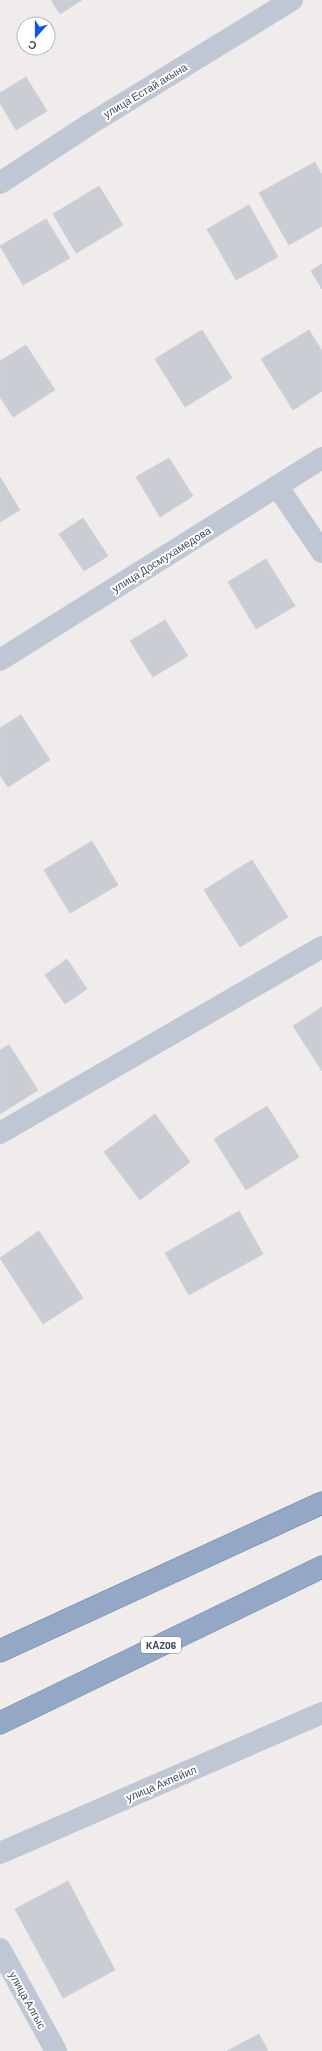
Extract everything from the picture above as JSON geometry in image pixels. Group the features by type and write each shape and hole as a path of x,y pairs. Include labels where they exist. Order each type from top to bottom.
{"highway":[{"path":"0,1651 322,1503"},
{"name":"KАZ06","path":"0,1723 322,1567"}],"street":[{"name":"улица Естай акына","path":"0,183 97,120 292,0"},
{"name":"улица Досмухамедова","path":"0,660 322,458"},
{"path":"277,486 322,552"},
{"path":"0,1133 322,947"},
{"name":"улица Акпейил","path":"0,1853 322,1713"},
{"name":"улица Алгыс","path":"0,1949 56,2051"}],"building":[{"path":"51,0 82,0 60,14"},
{"path":"26,77 47,111 16,130 0,103 0,93"},
{"path":"315,162 322,175 322,226 289,245 259,193"},
{"path":"99,186 123,225 76,253 53,214"},
{"path":"249,205 278,257 236,280 207,229"},
{"path":"46,219 70,258 23,285 0,246"},
{"path":"322,264 322,289 311,271"},
{"path":"202,330 232,378 185,407 155,359"},
{"path":"309,330 322,351 322,391 293,410 261,359"},
{"path":"26,345 55,390 13,417 0,397 0,361"},
{"path":"169,458 193,496 160,517 136,477"},
{"path":"0,477 20,510 0,522"},
{"path":"83,518 108,556 84,571 59,534"},
{"path":"266,559 295,606 256,629 228,582"},
{"path":"165,620 188,656 153,677 130,641"},
{"path":"21,715 50,760 8,787 0,775 0,728"},
{"path":"92,841 118,885 70,913 44,870"},
{"path":"252,860 288,917 240,947 204,890"},
{"path":"67,959 87,989 65,1004 45,975"},
{"path":"322,1007 322,1071 293,1026"},
{"path":"9,1045 38,1090 0,1114 0,1050"},
{"path":"267,1106 299,1157 246,1190 214,1139"},
{"path":"155,1114 190,1162 140,1200 104,1152"},
{"path":"239,1211 263,1254 189,1295 165,1253"},
{"path":"39,1231 83,1298 43,1324 0,1258"},
{"path":"68,1881 115,1970 63,1998 15,1909"},
{"path":"259,2034 268,2051 227,2051"}]}
